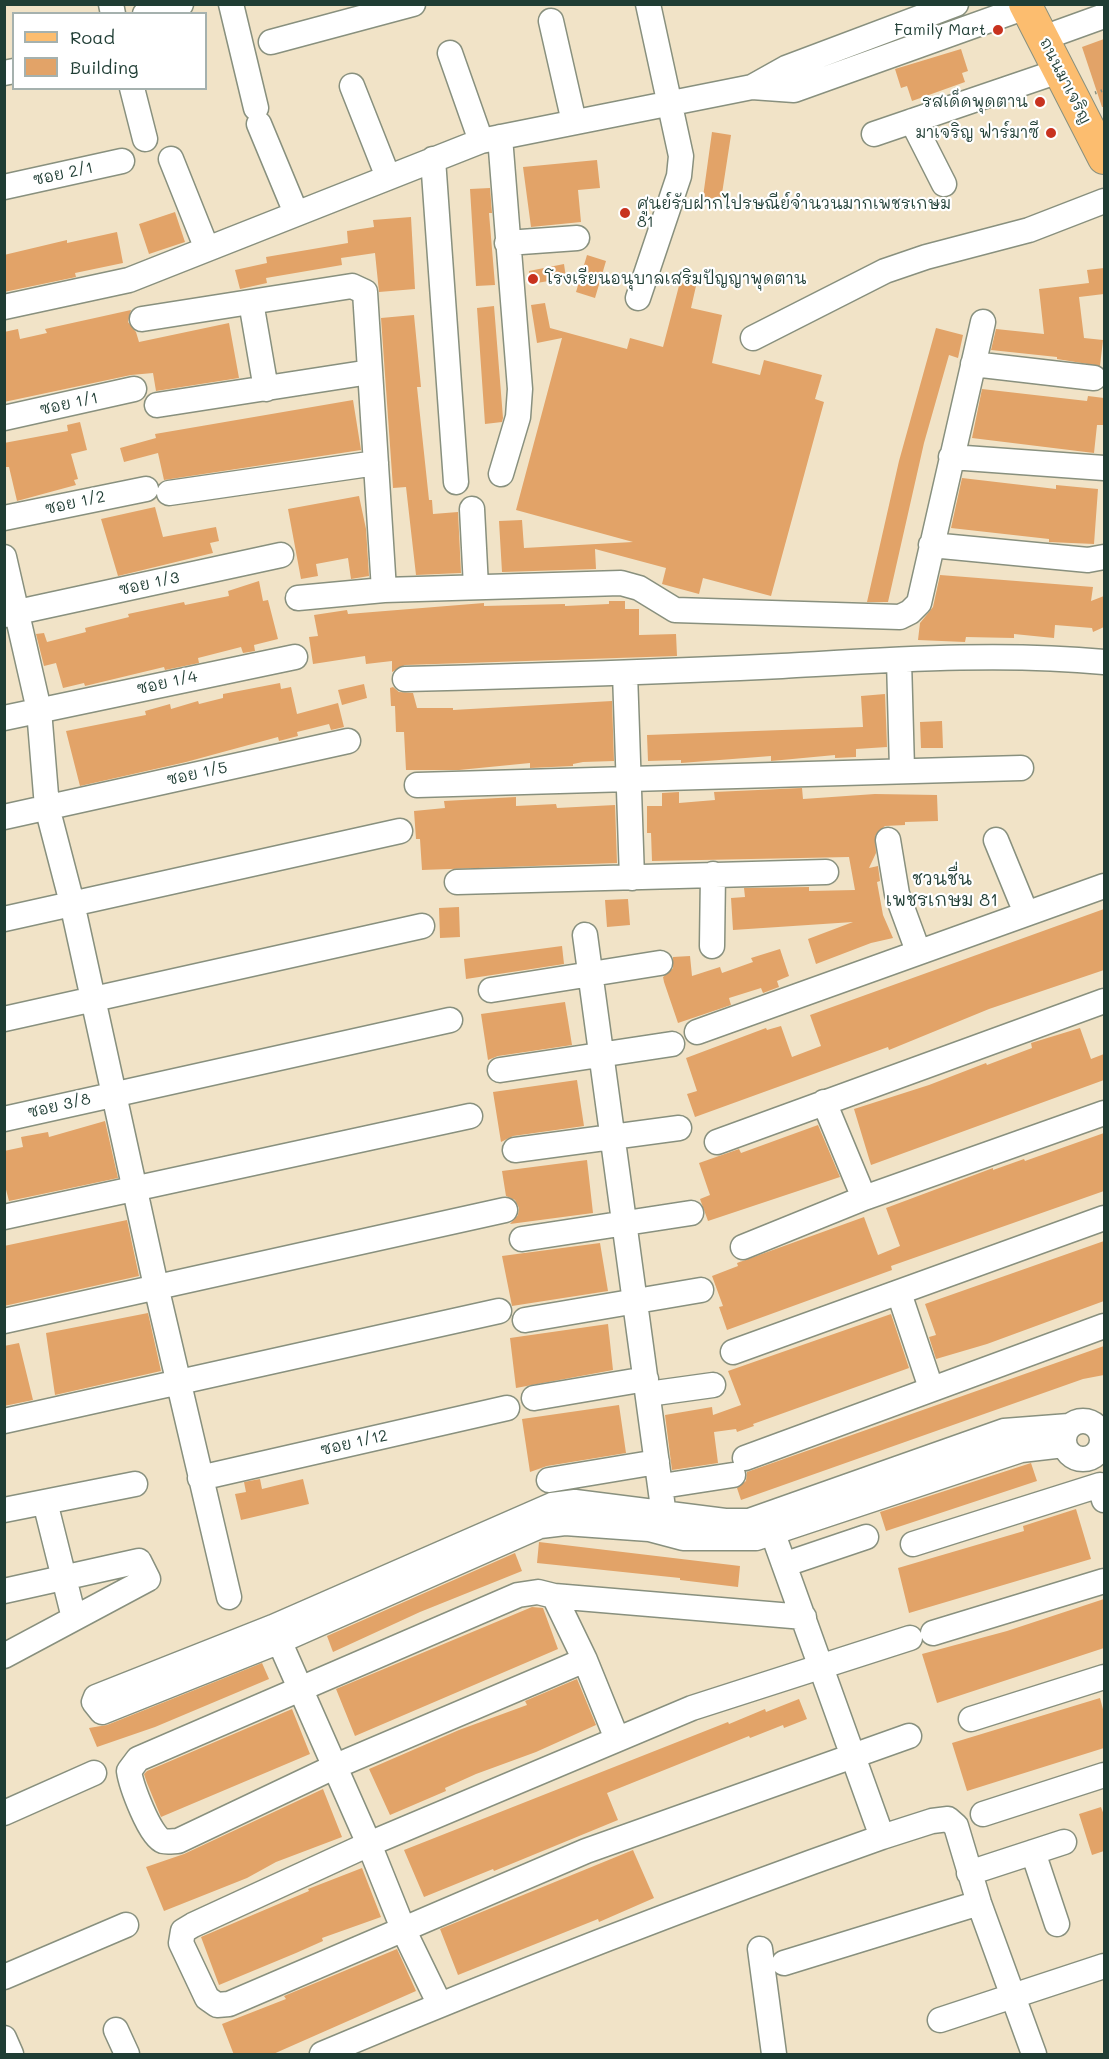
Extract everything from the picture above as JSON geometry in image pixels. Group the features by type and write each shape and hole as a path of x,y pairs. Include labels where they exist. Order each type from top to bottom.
{"main road":[{"name":"ถนนมาเจริญ","path":"1026,6 1104,158"}],"street":[{"path":"152,12 181,4"},
{"path":"231,4 258,116 296,213"},
{"path":"271,42 413,4"},
{"path":"638,298 679,176 681,156 648,4"},
{"path":"752,87 786,68 956,4"},
{"path":"4,307 129,280 433,159 490,139 752,87 794,90 1026,6"},
{"path":"1042,38 1104,16"},
{"path":"551,21 574,122"},
{"path":"450,53 490,139 507,243 520,389 518,417 501,474"},
{"path":"874,134 1059,71"},
{"path":"352,86 388,177"},
{"path":"132,90 145,140"},
{"path":"912,121 944,184"},
{"path":"171,159 207,249"},
{"path":"433,159 456,482"},
{"name":"ซอย 2/1","path":"4,187 122,161"},
{"path":"753,338 885,271 926,256 1029,230 1104,201"},
{"path":"507,243 578,238"},
{"path":"142,319 352,286 365,292 384,590"},
{"path":"251,302 266,389"},
{"path":"298,598 384,590 621,583 639,588 675,610 900,617 910,612 919,603 982,322"},
{"path":"973,364 1094,378"},
{"path":"157,405 370,372"},
{"name":"ซอย 1/1","path":"4,418 134,389"},
{"path":"951,457 1104,468"},
{"name":"ซอย 1/2","path":"4,518 158,491 376,463"},
{"path":"472,509 476,587"},
{"path":"931,545 1099,562"},
{"name":"ซอย 1/3","path":"11,614 281,555"},
{"path":"4,557 11,614 39,710 47,807 72,903 156,1286 229,1597"},
{"path":"405,679 625,673 1015,656 1104,662"},
{"name":"ซอย 1/4","path":"4,718 295,657"},
{"path":"898,660 902,769"},
{"path":"625,673 632,878"},
{"name":"ซอย 1/5","path":"4,817 348,741"},
{"path":"417,785 628,780 902,769 1021,768"},
{"path":"4,919 400,831"},
{"path":"888,840 897,894 918,951"},
{"path":"996,840 1026,913"},
{"path":"457,882 826,872"},
{"path":"712,946 713,874"},
{"path":"697,1032 1104,886"},
{"path":"4,1019 422,926"},
{"path":"585,935 666,1524"},
{"path":"491,990 660,963"},
{"path":"717,1142 1104,1001"},
{"name":"ซอย 3/8","path":"4,1119 450,1020"},
{"path":"500,1070 672,1044"},
{"path":"824,1102 864,1198"},
{"path":"743,1247 864,1198 1104,1113"},
{"path":"4,1217 470,1116"},
{"path":"515,1150 680,1128"},
{"path":"4,1321 505,1210"},
{"path":"522,1239 691,1214"},
{"path":"733,1352 1104,1218"},
{"path":"525,1320 700,1290"},
{"path":"899,1293 931,1388"},
{"path":"4,1421 499,1311"},
{"path":"662,1486 739,1467 931,1388 1104,1326"},
{"path":"534,1398 647,1387 713,1385"},
{"name":"ซอย 1/12","path":"200,1478 507,1408"},
{"path":"277,1634 96,1697 94,1702 102,1712 277,1634 552,1505 575,1502 666,1524 748,1521 770,1524 1004,1431 1066,1436 1087,1421 1098,1443 1102,1493 913,1544"},
{"path":"1066,1436 1072,1456 1098,1443"},
{"path":"549,1480 657,1462"},
{"path":"4,1510 135,1484"},
{"path":"45,1502 74,1618"},
{"path":"770,1524 882,1837"},
{"path":"786,1564 866,1537"},
{"path":"4,1592 139,1561 148,1579 4,1656"},
{"path":"909,1736 586,1851 404,1931 229,2004 217,2005 207,1998 181,1943 183,1930 193,1924 369,1844 692,1708 821,1666 1104,1581"},
{"path":"585,1660 336,1766 178,1841 163,1842 154,1836 131,1783 129,1771 138,1759 518,1595 538,1592 554,1596 804,1617"},
{"path":"554,1596 585,1660 617,1739"},
{"path":"277,1634 336,1766 404,1931 440,2005"},
{"path":"970,1719 1104,1677"},
{"path":"4,1813 94,1773"},
{"path":"983,1814 1104,1775"},
{"path":"322,2055 440,2005 711,1898 882,1837 932,1821 948,1819 956,1826 969,1874 1034,2055"},
{"path":"969,1874 1065,1842"},
{"path":"1033,1852 1057,1924"},
{"path":"784,1963 979,1903"},
{"path":"4,1977 126,1925"},
{"path":"760,1949 774,2055"},
{"path":"940,2020 1104,1966"},
{"path":"116,2030 127,2055"},
{"path":"4,2038 12,2055"}],"building":[{"path":"1104,39 1104,107 1102,107 1082,47"},
{"path":"961,49 968,71 962,73 965,82 912,101 907,86 901,88 895,69"},
{"path":"712,132 731,135 721,200 703,197"},
{"path":"597,160 600,188 578,190 581,222 531,227 523,167"},
{"path":"490,188 492,213 489,213 495,285 476,286 470,189"},
{"path":"175,212 185,242 149,254 139,224"},
{"path":"411,217 415,289 379,292 375,253 341,258 342,265 266,278 267,283 240,289 235,270 267,263 266,257 348,243 347,231 374,227 373,220"},
{"path":"117,232 123,263 75,273 76,277 4,292 4,255 67,240 67,243"},
{"path":"587,255 606,261 595,298 576,292"},
{"path":"564,264 566,278 531,284 529,271"},
{"path":"1104,268 1104,294 1079,297 1084,338 1103,340 1100,366 1057,359 1057,357 991,350 996,329 1044,334 1039,289 1089,283 1087,270"},
{"path":"680,282 696,286 691,308 722,315 712,363 760,375 764,360 822,375 815,399 824,402 771,596 703,578 699,594 662,584 666,568 595,549 596,569 502,572 499,521 522,520 524,548 633,542 516,510 562,338 537,343 531,305 545,303 550,328 627,349 630,338 663,347"},
{"path":"494,306 503,418 502,422 485,424 477,308"},
{"path":"131,310 128,322 136,332 139,342 229,323 239,378 156,391 153,373 131,375 4,402 4,332 18,329 20,339 47,333 45,329"},
{"path":"414,315 421,387 417,387 429,500 432,500 433,514 458,512 461,573 416,575 406,487 393,488 381,318"},
{"path":"936,328 963,335 958,358 949,355 924,443 888,602 867,602 899,461"},
{"path":"982,389 1087,401 1088,396 1104,398 1104,425 1097,425 1094,453 972,438"},
{"path":"353,400 361,450 164,480 158,453 124,462 120,448 156,438 155,434"},
{"path":"80,422 87,450 71,454 78,479 74,480 76,485 17,501 9,467 4,467 4,443 68,431 67,425"},
{"path":"962,478 1056,489 1056,485 1098,489 1094,544 1049,542 1049,539 951,528"},
{"path":"359,496 366,529 369,576 351,579 348,558 316,564 318,576 301,579 288,509"},
{"path":"155,507 163,537 216,527 219,541 210,543 213,553 118,576 101,519"},
{"path":"940,575 1093,587 1091,601 1104,596 1104,627 1093,632 1092,628 1055,625 1054,638 1014,634 1014,638 966,637 965,642 918,640 920,623 933,607"},
{"path":"259,581 263,601 268,600 278,639 254,645 255,651 243,653 241,647 198,658 199,663 165,670 164,667 85,686 84,683 63,688 56,663 44,666 36,634 44,633 47,642 86,632 85,628 129,617 128,614 184,602 185,605 229,596 228,591"},
{"path":"609,601 625,601 625,609 639,609 639,635 676,634 677,656 405,665 392,672 392,661 366,664 365,656 313,664 309,637 318,636 314,615 347,610 348,614 484,603 484,606 565,604 565,606 609,604"},
{"path":"280,683 281,689 291,687 297,714 338,703 344,727 331,730 329,724 297,732 298,736 279,741 278,737 186,762 80,786 66,731 146,715 145,711 170,704 171,709 198,701 199,704 223,698 223,694"},
{"path":"364,684 367,698 342,705 338,690"},
{"path":"393,687 399,692 413,693 417,708 453,708 453,710 612,701 614,761 530,768 530,763 459,770 406,770 404,732 396,732 395,706 391,706 390,688"},
{"path":"885,694 887,747 856,749 856,757 835,758 835,755 771,761 771,756 681,763 681,760 648,761 647,735 863,727 861,696"},
{"path":"942,721 943,748 921,748 920,722"},
{"path":"802,788 803,799 875,794 937,795 938,821 905,822 905,825 885,826 875,836 876,853 869,868 878,866 880,881 877,882 883,915 893,938 871,943 816,964 808,939 853,922 733,930 731,898 745,897 744,888 809,887 809,891 855,890 849,857 652,861 651,833 647,833 647,806 662,806 662,793 679,792 679,803 715,800 714,792"},
{"path":"516,797 516,806 556,804 557,808 615,805 617,863 422,870 420,839 416,839 414,811 445,808 444,801"},
{"path":"628,899 630,925 607,927 605,900"},
{"path":"459,907 460,937 440,938 439,908"},
{"path":"1104,909 1104,970 989,1009 889,1050 888,1047 695,1117 687,1094 697,1091 686,1058 766,1028 767,1030 781,1026 792,1057 821,1046 810,1015"},
{"path":"562,946 564,964 466,979 464,959"},
{"path":"780,949 789,976 777,981 779,987 763,993 761,988 729,998 731,1005 678,1023 663,977 673,968 673,957 690,956 692,976 720,967 722,973 753,962 751,958"},
{"path":"565,1002 572,1045 498,1056 488,1060 481,1014"},
{"path":"1080,1028 1091,1059 1104,1054 1104,1080 871,1165 854,1109 929,1085 986,1063 987,1065 1032,1048 1031,1043"},
{"path":"577,1080 584,1126 513,1136 501,1142 493,1092"},
{"path":"105,1121 118,1178 9,1201 4,1182 4,1151 23,1147 21,1137 48,1132 49,1137"},
{"path":"818,1125 840,1177 708,1221 700,1199 710,1195 699,1163 739,1149 741,1153"},
{"path":"1104,1133 1104,1191 891,1266 892,1270 727,1330 719,1307 723,1306 712,1276 738,1266 737,1263 864,1217 878,1255 900,1246 886,1208 993,1168 993,1170 1024,1159 1025,1161"},
{"path":"587,1160 593,1213 510,1224 518,1215 519,1208 515,1200 506,1196 502,1171"},
{"path":"127,1220 139,1276 4,1306 4,1246"},
{"path":"1104,1241 1104,1301 987,1344 936,1359 929,1337 936,1335 925,1304"},
{"path":"600,1243 608,1291 512,1306 502,1256"},
{"path":"148,1313 161,1371 55,1395 46,1333"},
{"path":"891,1314 909,1368 753,1424 754,1426 737,1432 736,1429 714,1432 718,1463 672,1470 665,1415 712,1407 713,1415 741,1405 728,1371"},
{"path":"608,1324 613,1370 516,1388 510,1338"},
{"path":"19,1343 33,1400 4,1406 4,1346"},
{"path":"1104,1346 1104,1375 1083,1379 741,1500 737,1488 746,1481 747,1472"},
{"path":"619,1405 626,1453 547,1466 530,1472 522,1419"},
{"path":"1031,1463 1037,1481 886,1531 880,1512"},
{"path":"260,1479 262,1489 303,1479 309,1504 241,1520 235,1494 246,1492 244,1482"},
{"path":"1076,1509 1091,1559 909,1613 898,1568 1024,1531 1023,1526"},
{"path":"539,1542 740,1566 738,1587 680,1580 680,1578 537,1563"},
{"path":"515,1553 522,1571 420,1612 333,1652 327,1636"},
{"path":"1104,1599 1104,1648 937,1703 922,1654 1007,1631"},
{"path":"532,1607 543,1608 558,1649 355,1736 336,1689"},
{"path":"262,1663 269,1679 155,1727 97,1747 89,1728 107,1725"},
{"path":"577,1679 596,1725 536,1752 476,1774 445,1788 446,1791 390,1815 369,1769 459,1730 527,1705 525,1701"},
{"path":"1100,1698 1104,1713 1104,1748 967,1791 952,1743"},
{"path":"799,1699 807,1719 784,1728 783,1725 750,1738 749,1736 607,1793 618,1820 424,1897 404,1850 728,1722 729,1724 765,1709 766,1712"},
{"path":"292,1709 310,1754 161,1817 144,1774 147,1771"},
{"path":"323,1789 342,1837 276,1862 247,1878 164,1911 146,1867 184,1854"},
{"path":"1101,1807 1104,1815 1104,1851 1092,1855 1079,1814"},
{"path":"633,1850 654,1898 599,1922 598,1919 458,1975 440,1929"},
{"path":"362,1868 381,1917 322,1938 323,1941 219,1985 201,1937 309,1891 308,1889"},
{"path":"397,1949 416,1991 271,2055 234,2055 222,2024 286,1999 284,1996"}],"place":[{"name":"Family Mart","path":"998,30"},
{"name":"รสเด็ดพุดตาน","path":"1040,102"},
{"name":"มาเจริญ ฟาร์มาซี","path":"1051,133"},
{"name":"ศูนย์รับฝากไปรษณีย์จำนวนมากเพชรเกษม 81","path":"625,213"},
{"name":"โรงเรียนอนุบาลเสริมปัญญาพุดตาน","path":"533,279"}],"district":[{"name":"ชวนชื่น เพชรเกษม 81","path":"942,889"}]}
